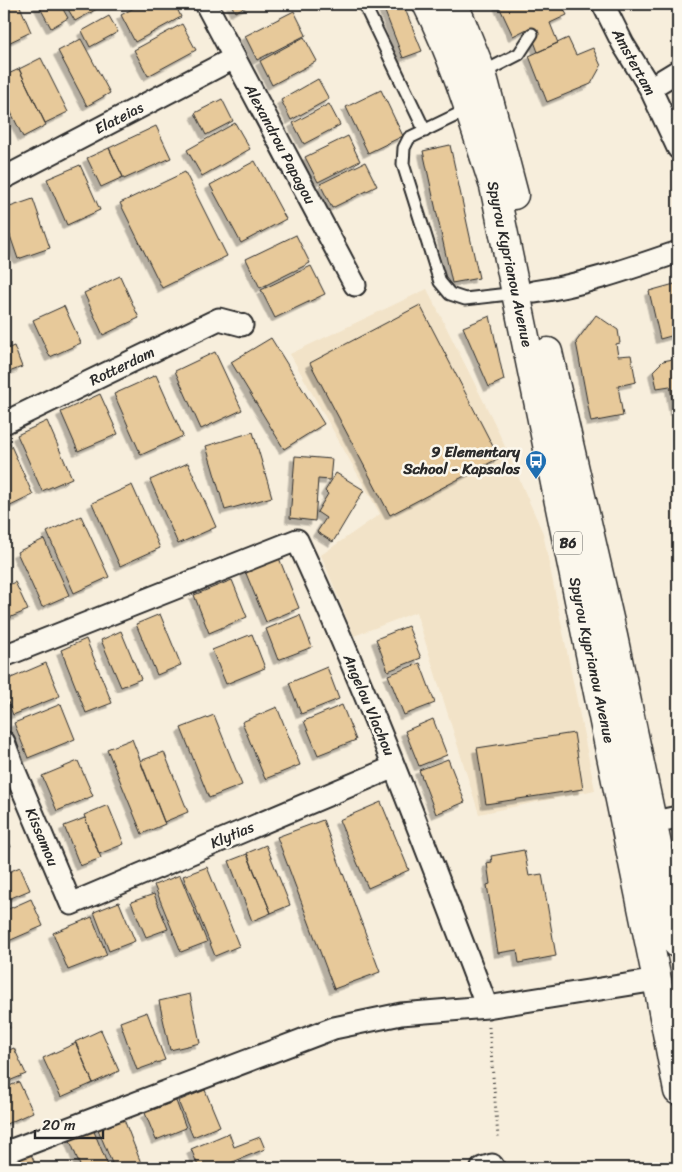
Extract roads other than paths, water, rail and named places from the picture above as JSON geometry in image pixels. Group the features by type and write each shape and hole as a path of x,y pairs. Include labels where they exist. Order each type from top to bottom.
{"main road":[{"name":"Spyrou Kyprianou Avenue","path":"427,4 436,22 470,109 526,293 611,627 666,820 678,944"},
{"name":"Spyrou Kyprianou Avenue","path":"454,4 482,73 510,174 526,293 678,1091"}],"street":[{"name":"Alexandrou Papagou","path":"206,4 355,285"},
{"name":"Amstertam","path":"603,4 623,44 650,88 678,148"},
{"name":"Elateias","path":"4,178 234,58"},
{"path":"650,88 678,71"},
{"path":"526,293 568,287 678,252"},
{"name":"Rotterdam","path":"4,422 219,319 242,325"},
{"name":"Angelou Vlachou","path":"4,656 297,540 326,602 394,767 487,1007"},
{"name":"Kissamou","path":"4,742 8,769 71,904"},
{"name":"Klytias","path":"71,904 394,767"},
{"path":"4,1153 334,1028 401,1014 487,1007 658,980"},
{"path":"482,1168 492,1165 494,1168"}],"lane":[{"path":"364,4 425,131"},
{"path":"482,73 519,54 532,34"},
{"path":"470,109 409,138 404,148 403,164 440,282 450,294 465,300 526,293"}],"place":[{"name":"9 Elementary School - Kapsalos","path":"536,480"}]}
